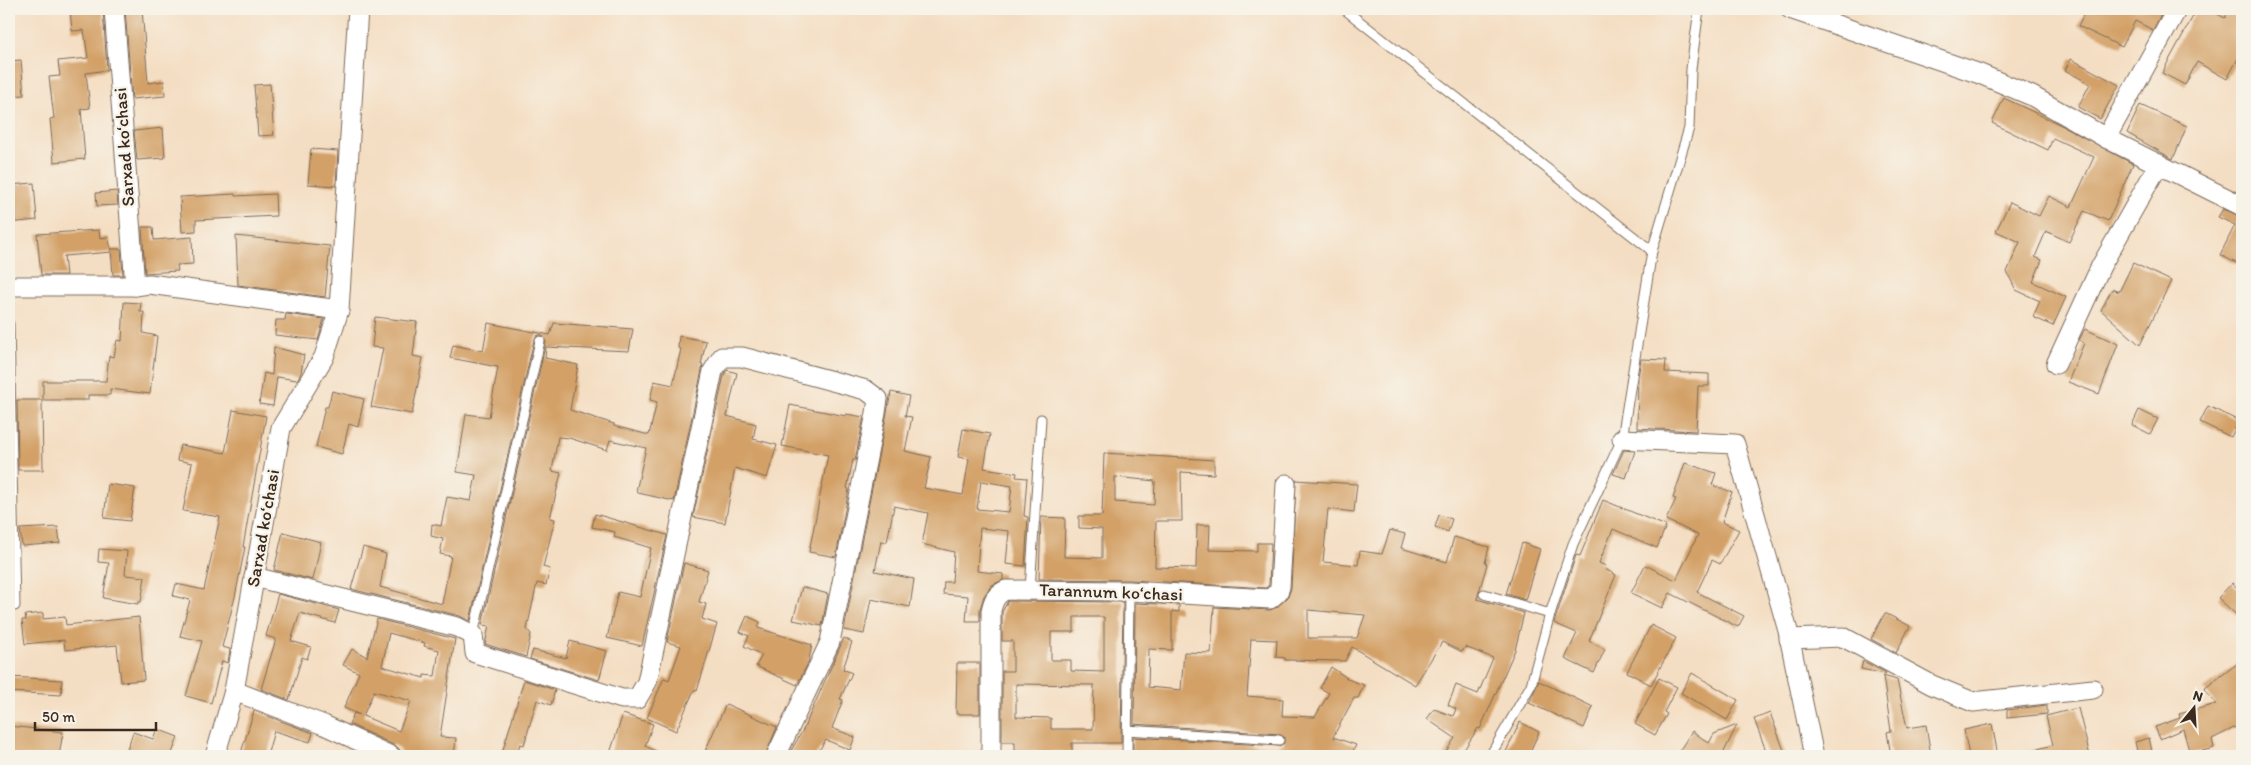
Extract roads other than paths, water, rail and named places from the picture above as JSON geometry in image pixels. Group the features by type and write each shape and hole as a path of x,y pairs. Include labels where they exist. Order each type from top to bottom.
{"street":[{"name":"Sarxad koʻchasi","path":"114,9 135,286"},
{"name":"Sarxad koʻchasi","path":"216,756 234,691 281,428 324,357 339,310 358,9"},
{"path":"1790,9 1980,74 2032,96 2106,138 2242,206"},
{"path":"2106,138 2177,9"},
{"path":"2056,364 2101,266 2159,164"},
{"path":"9,286 135,286 149,284 339,310"},
{"path":"254,578 457,627 473,635 474,653 622,699 637,699 647,682 713,371 722,356 742,357 866,390 878,399 830,642 776,756"},
{"path":"1622,439 1735,444 1789,639 1814,756"},
{"name":"Tarannum koʻchasi","path":"990,756 991,611 993,603 1000,592 1006,590 1129,591 1270,598 1275,596 1280,587 1286,484"},
{"path":"1789,639 1843,637 1932,685 1973,702 2093,689"},
{"path":"234,691 324,725 391,756"}],"lane":[{"path":"1344,9 1652,251"},
{"path":"1490,756 1531,685 1550,614 1573,544 1622,439 1652,251 1689,128 1691,69 1699,9"},
{"path":"9,324 15,606"},
{"path":"473,635 540,342"},
{"path":"1030,590 1041,418"},
{"path":"1127,756 1129,591"},
{"path":"1484,594 1550,614"},
{"path":"1127,730 1279,740"}]}
